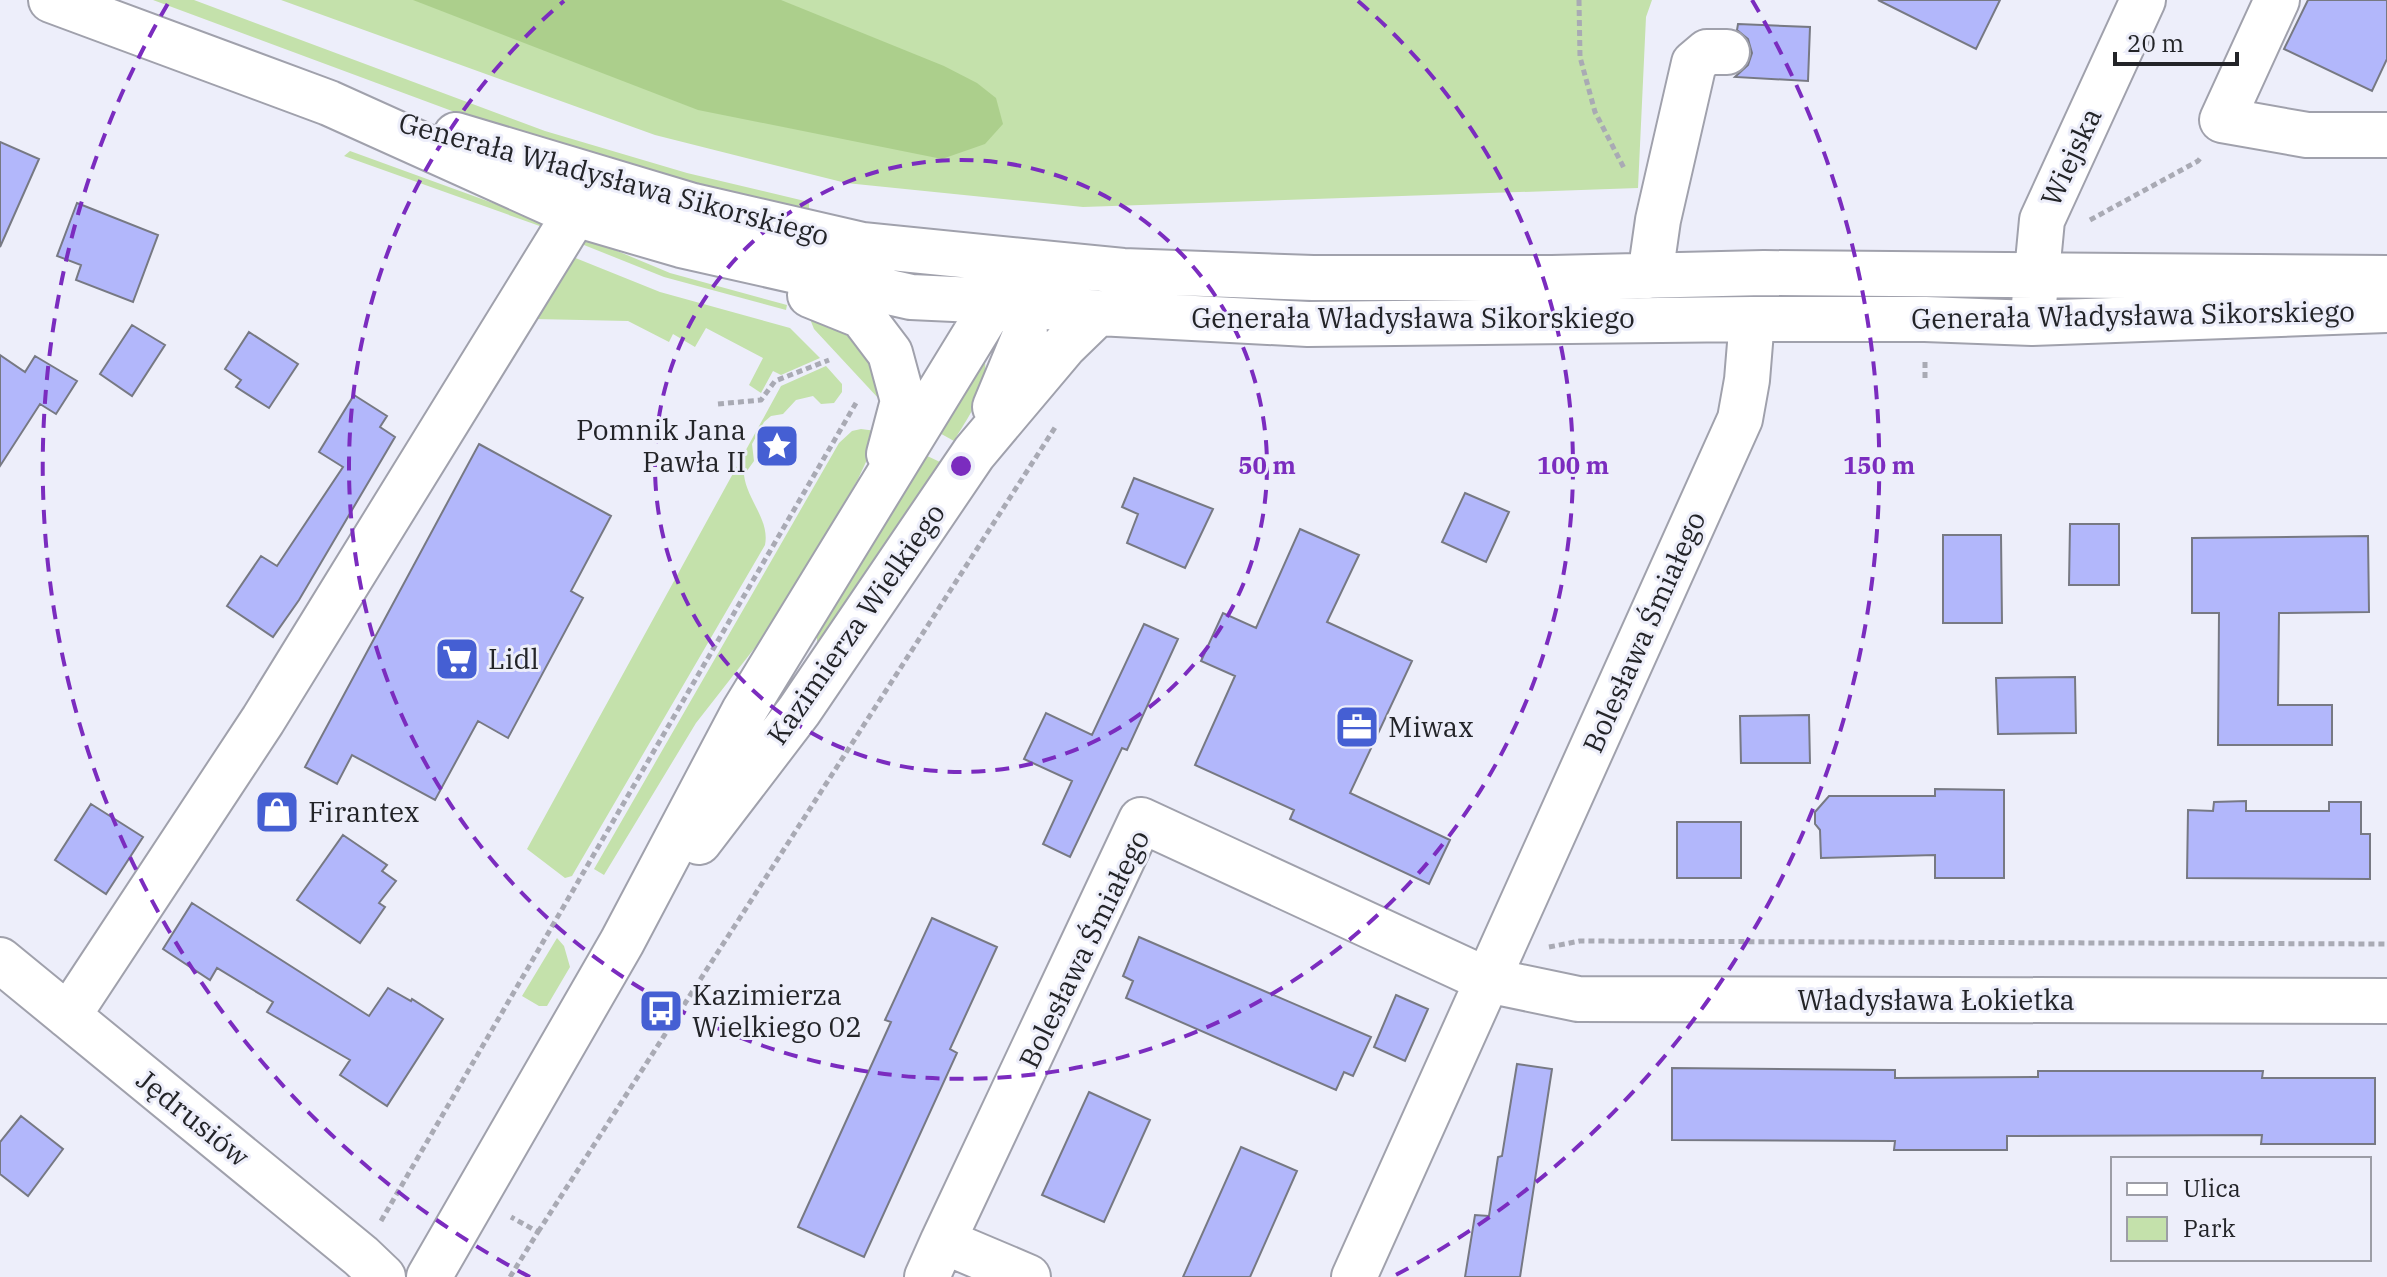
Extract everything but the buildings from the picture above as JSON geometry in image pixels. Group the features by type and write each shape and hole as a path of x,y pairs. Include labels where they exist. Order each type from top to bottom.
{"street":[{"name":"Generała Władysława Sikorskiego","path":"51,0 329,103 575,214 681,245 911,297 1010,303 1098,313 1308,324 1752,319 1925,319 2032,323 2387,310"},
{"name":"Wiejska","path":"2032,323 2042,220 2143,0"},
{"path":"2277,0 2222,120 2307,135 2387,135"},
{"path":"1650,276 1662,202 1694,63 1707,52 1727,52"},
{"name":"Generała Władysława Sikorskiego","path":"329,103 452,134 693,206 862,245 1123,271 1313,278 1923,273 2387,278"},
{"path":"68,1016 263,720 575,214"},
{"name":"Kazimierza Wielkiego","path":"681,245 862,316 890,353 903,401 899,426 876,492"},
{"path":"974,453 1025,335 1010,303 1019,261"},
{"name":"Kazimierza Wielkiego","path":"429,1277 622,942 744,711 876,492 1010,303"},
{"name":"Kazimierza Wielkiego","path":"622,942 799,711 974,453 1064,346 1098,313"},
{"name":"Bolesława Śmiałego","path":"1354,1277 1740,419 1752,319"},
{"name":"Bolesława Śmiałego","path":"1028,1277 935,1259 1141,820 1487,980"},
{"name":"Jędrusiów","path":"0,960 383,1277"},
{"name":"Władysława Łokietka","path":"1487,980 1578,999 2387,1001"}],"path":[{"path":"1579,0 1580,57 1595,112 1626,170 1644,192 1662,202"},
{"path":"2080,220 2090,220 2198,161 2222,120"},
{"path":"718,404 761,400 775,381 829,360"},
{"path":"380,1224 859,399"},
{"path":"510,1277 1057,425"},
{"path":"1544,948 1580,941 2387,944"},
{"path":"507,1215 538,1232"}],"green space":[{"path":"153,0 194,0 545,131 687,173 809,202 809,216 549,147"},
{"path":"281,0 1652,0 1646,17 1638,188 1083,207 846,183 655,135"},
{"path":"413,0 781,0 944,66 977,83 996,98 1003,124 985,144 942,159 698,110"},
{"path":"350,151 545,222 551,230 344,156"},
{"path":"579,235 670,273 787,305 786,310 664,277 574,241"},
{"path":"568,255 660,292 790,328 820,358 781,375 773,371 761,393 749,385 763,358 706,328 695,347 673,334 669,342 628,321 535,319"},
{"path":"812,314 860,339 876,378 879,399 814,329 810,319"},
{"path":"981,360 985,361 985,372 980,393 954,441 936,431"},
{"path":"826,366 842,384 842,392 834,403 821,404 813,396 796,400 783,414 771,416 764,422 752,444 754,461 744,475 764,527 765,545 572,876 565,878 527,849 781,386"},
{"path":"852,431 876,431 872,449 858,479 764,636 696,723 604,875 594,869 839,443"},
{"path":"923,454 940,462 825,640 817,643 817,634"},
{"path":"557,938 564,946 570,967 547,1006 539,1006 522,996"}],"place":[{"name":"Pomnik Jana Pawła II","path":"777,446"},
{"name":"Lidl","path":"457,659"},
{"name":"Miwax","path":"1357,727"},
{"name":"Firantex","path":"277,812"},
{"name":"Kazimierza Wielkiego 02","path":"661,1011"}]}
